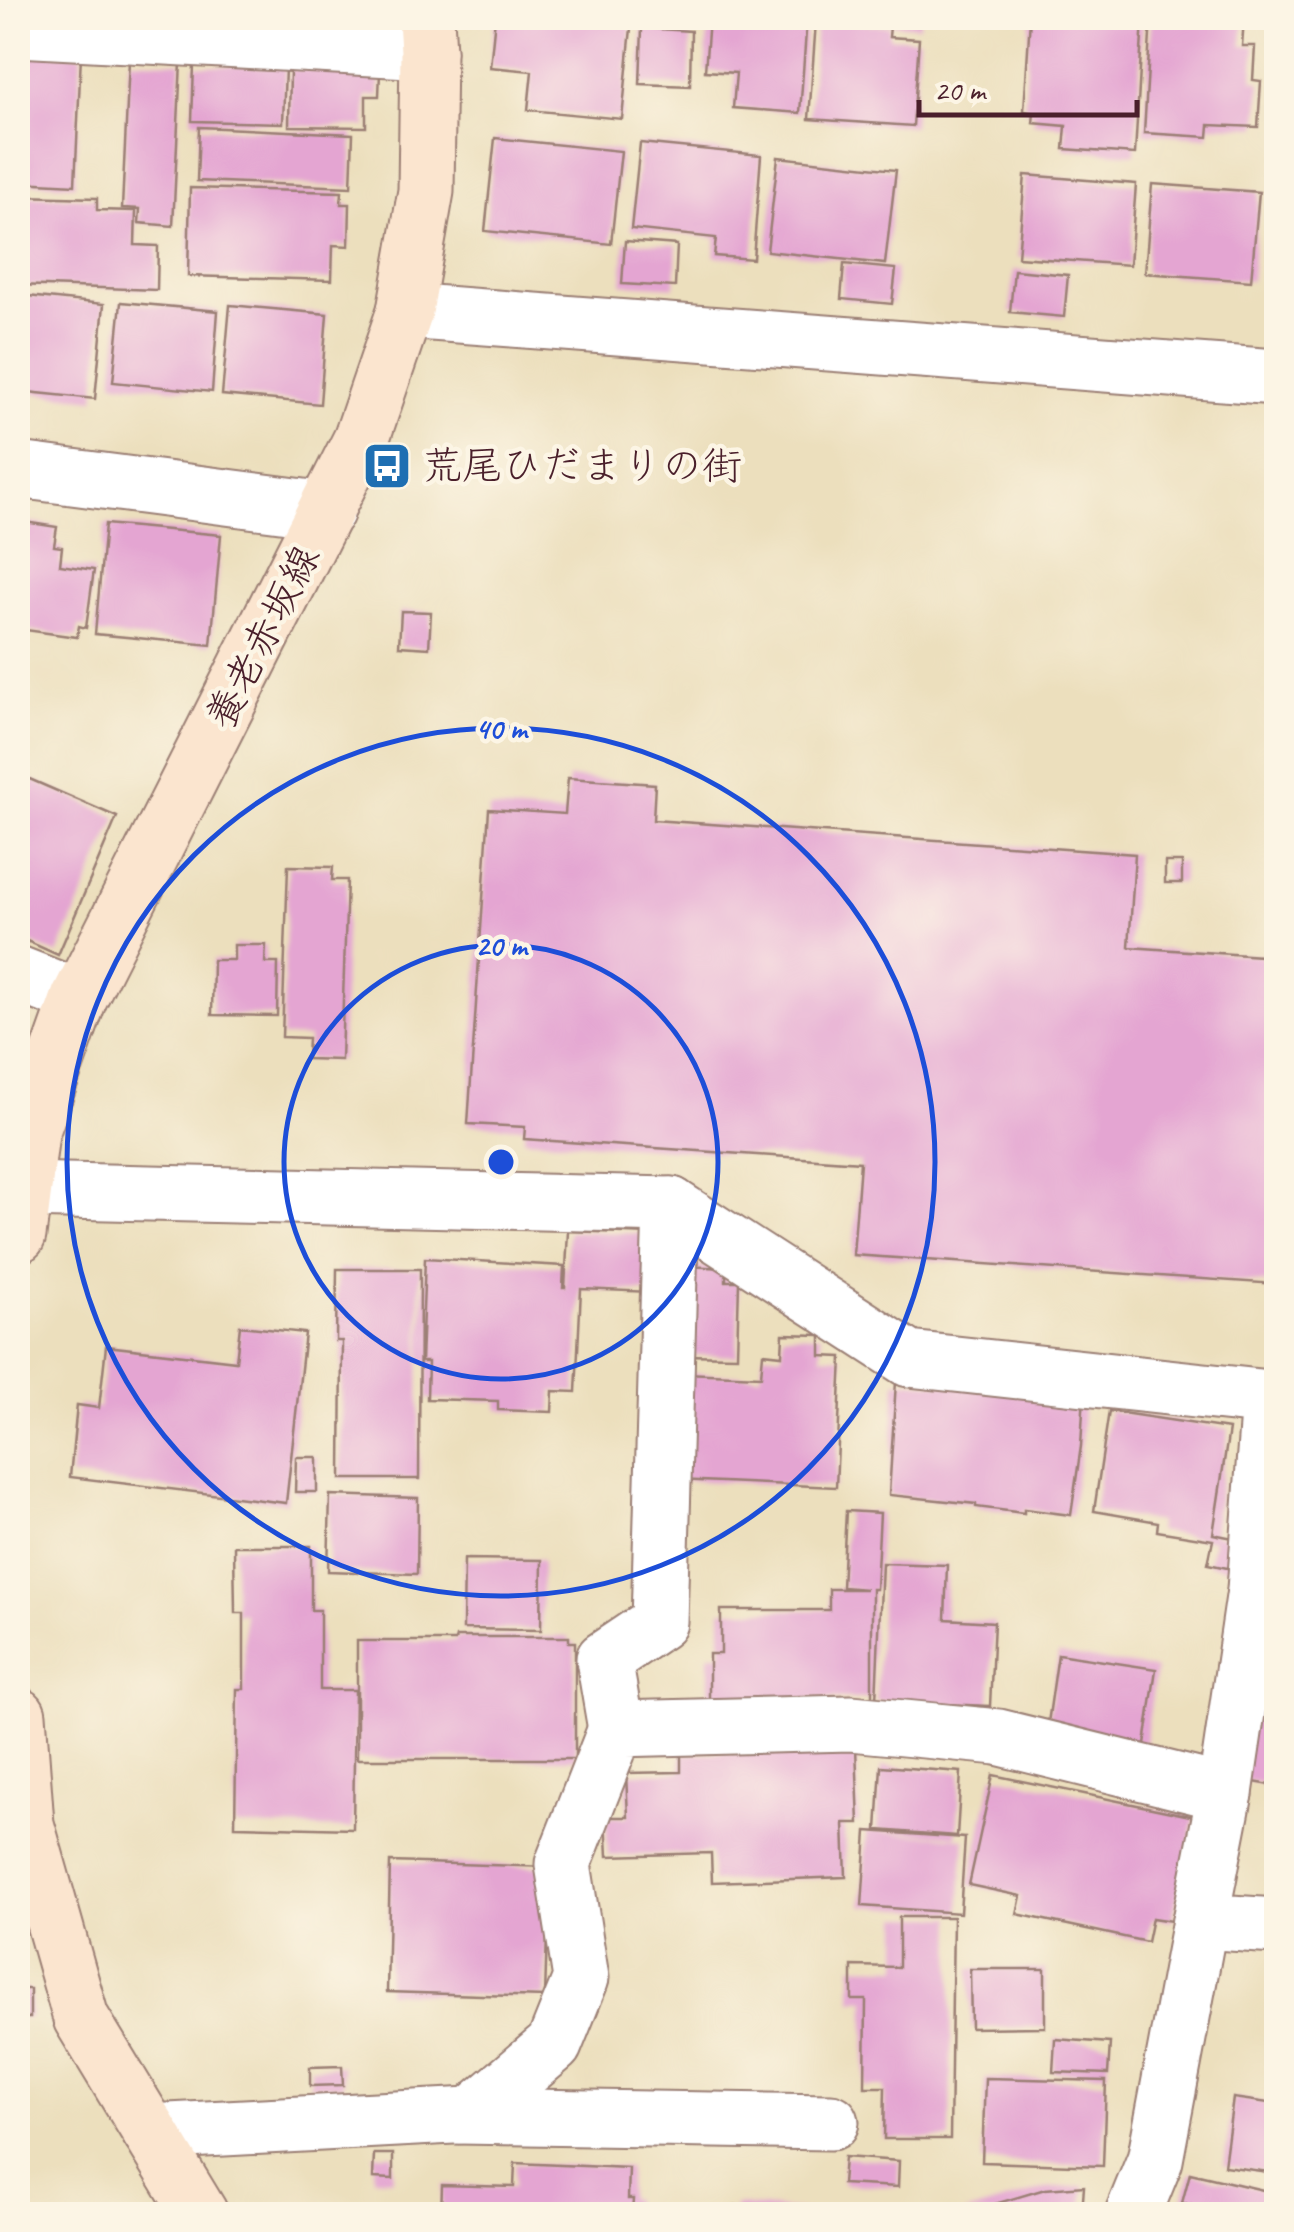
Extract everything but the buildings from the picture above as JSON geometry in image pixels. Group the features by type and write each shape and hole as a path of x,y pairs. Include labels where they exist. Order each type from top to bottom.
{"main road":[{"name":"養老赤坂線","path":"20,1212 31,1133 80,998 361,440 405,311 426,191 427,34"},
{"path":"18,1715 22,1825 82,2018 200,2214"}],"street":[{"path":"18,28 427,34"},
{"path":"405,311 1276,377"},
{"path":"18,470 327,510"},
{"path":"18,974 80,998"},
{"path":"20,1212 671,1205 909,1359 1269,1398 1255,1590 1225,1792 1155,2160 1133,2214"},
{"path":"150,2132 472,2115 554,2045 581,1978 563,1864 616,1729 604,1659 659,1622 671,1205"},
{"path":"616,1729 851,1723 998,1737 1225,1792"},
{"path":"1200,1921 1276,1926"},
{"path":"459,2116 832,2122"}],"place":[{"name":"荒尾ひだまりの街","path":"387,466"}]}
